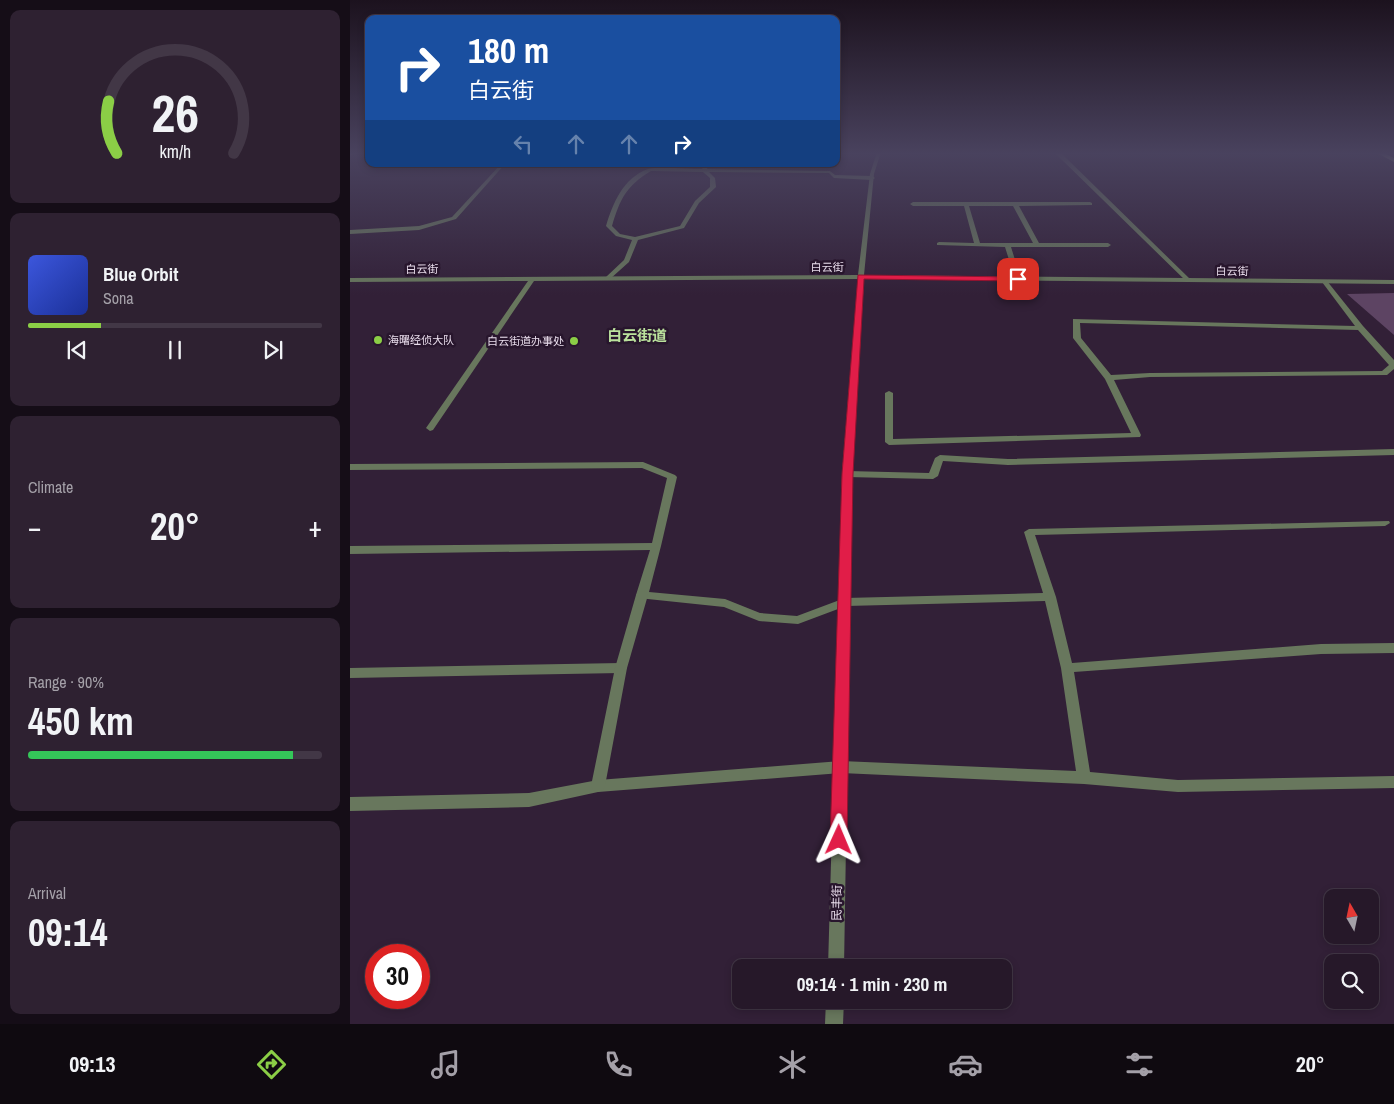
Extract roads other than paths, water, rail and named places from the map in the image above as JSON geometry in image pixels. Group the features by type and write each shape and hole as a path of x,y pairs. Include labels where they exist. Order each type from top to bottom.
{"street":[{"path":"350,232 419,228 454,218 471,200"},
{"path":"617,200 609,226 618,235 635,239 682,227 699,200"},
{"name":"民丰街","path":"836,959 847,474 861,277 870,200"},
{"path":"1106,200 1188,280"},
{"path":"913,204 1090,204"},
{"path":"966,204 977,244"},
{"path":"1015,204 1037,245"},
{"path":"608,278 627,261 635,239"},
{"path":"940,244 1108,245"},
{"path":"1006,245 1018,279"},
{"name":"白云街","path":"350,280 861,277 1394,282"},
{"path":"430,428 533,278"},
{"path":"1109,378 1150,375 1384,373 1394,365 1360,328 1325,282"},
{"path":"889,393 890,442 1138,435 1109,378 1076,338 1076,322 1360,328"},
{"path":"847,474 934,476 940,458 1008,462 1394,452"},
{"path":"350,467 643,465 672,477 656,546 621,668 598,786"},
{"path":"1084,778 1068,668 1050,597 1030,532 1385,523"},
{"path":"350,550 656,546"},
{"path":"642,595 724,603 759,617 798,620 844,602 1050,597"},
{"path":"1068,668 1321,649 1394,648"},
{"path":"350,673 621,668"},
{"path":"350,804 529,800 598,786 840,767 1084,778 1178,786 1394,782"},
{"path":"834,1024 835,1009"}],"place":[{"name":"海曙经侦大队","path":"378,340"},
{"name":"白云街道办事处","path":"574,341"}],"district":[{"name":"白云街道","path":"637,336"}]}
